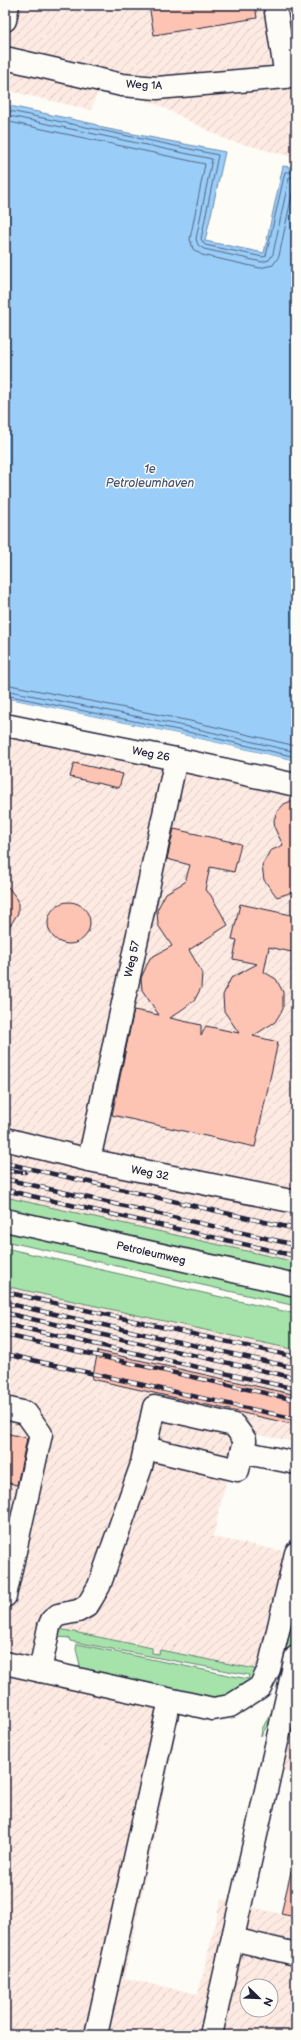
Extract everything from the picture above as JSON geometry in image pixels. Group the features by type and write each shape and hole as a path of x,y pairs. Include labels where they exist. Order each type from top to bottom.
{"street":[{"path":"5,20 8,5"},
{"name":"Weg 1A","path":"5,58 122,84 157,88 286,77 275,5"},
{"name":"Weg 26","path":"5,724 176,759 296,786"},
{"name":"Weg 57","path":"89,1160 176,759"},
{"name":"Weg 32","path":"5,1139 89,1160 296,1202"},
{"name":"Petroleumweg","path":"5,1220 296,1285"},
{"path":"40,1671 52,1620 58,1615 78,1611 87,1606 99,1586 136,1483 154,1407 234,1425 244,1440 238,1470 145,1448"},
{"path":"5,1408 26,1413 41,1434 5,1596"},
{"path":"242,1452 296,1463"},
{"path":"5,1663 213,1709 230,1706 260,1687 269,1669 296,1553"},
{"path":"211,2035 296,1657"},
{"path":"96,2035 167,1713"},
{"path":"233,1939 296,1954"}],"shaded area":[{"path":"5,5 296,5 296,158 227,140 158,105 100,85 91,110 5,90"},
{"path":"5,711 296,791 296,1262 5,1197"},
{"path":"5,1286 296,1350 296,1442 247,1433 236,1439 213,1537 287,1552 259,1670 160,1650 159,1654 151,1653 152,1649 39,1626 31,1659 11,1654 5,1649"},
{"path":"15,1675 181,1710 124,1978 198,1994 221,1899 281,1914 296,1849 296,2035 5,2035 5,1677"},
{"path":"296,1715 296,1773 283,1771"}],"green space":[{"path":"5,1197 296,1262 296,1276 5,1211"},
{"path":"5,1228 296,1294 296,1306 5,1241"},
{"path":"5,1248 296,1314 296,1350 5,1286"},
{"path":"296,1604 296,1620 276,1710 261,1736 262,1729 273,1709"},
{"path":"54,1628 152,1648 152,1653 159,1654 160,1650 265,1671 254,1681 217,1700 77,1670 80,1665 76,1649 77,1644 248,1679 249,1675 70,1641 69,1638 58,1637"}],"water":[{"name":"1e Petroleumhaven","path":"5,105 94,124 103,128 225,152 205,241 264,253 283,166 296,168 296,761 187,736 5,698"}],"pier":[{"path":"5,698 187,736 296,761 296,763 187,738 5,700"}],"building":[{"path":"149,5 255,5 257,18 154,35"},
{"path":"74,763 123,774 119,788 70,777"},
{"path":"296,799 296,891 277,897 264,880 262,865 270,851 283,845 275,829 274,820 277,812 284,804"},
{"path":"174,829 241,844 234,872 210,867 205,890 210,894 228,925 189,950 202,972 201,988 194,1001 170,1018 201,1025 201,1036 206,1026 239,1033 224,1011 223,995 231,978 257,964 233,959 237,940 232,939 240,904 296,916 296,953 269,947 264,972 276,979 283,992 283,1009 275,1022 253,1036 278,1042 255,1147 112,1115 134,1010 159,1015 142,990 141,978 150,958 172,946 158,925 157,910 166,893 185,882 190,865 167,859"},
{"path":"5,883 18,900 18,913 5,934"},
{"path":"65,902 73,902 81,905 87,911 90,923 87,935 81,941 73,944 65,944 57,941 51,935 48,927 48,919 51,911 57,905"},
{"path":"98,1351 296,1395 296,1425 92,1379"},
{"path":"5,1433 27,1438 17,1485 5,1482"},
{"path":"291,1872 296,1873 296,1917 281,1914"}],"railway":[{"path":"5,1163 296,1229"},
{"path":"5,1171 25,1172"},
{"path":"5,1179 296,1245"},
{"path":"5,1190 296,1256"},
{"path":"5,1292 296,1357"},
{"path":"5,1303 296,1368"},
{"path":"5,1313 296,1378"},
{"path":"5,1324 296,1389"},
{"path":"5,1335 296,1400"},
{"path":"5,1354 296,1419"}]}
